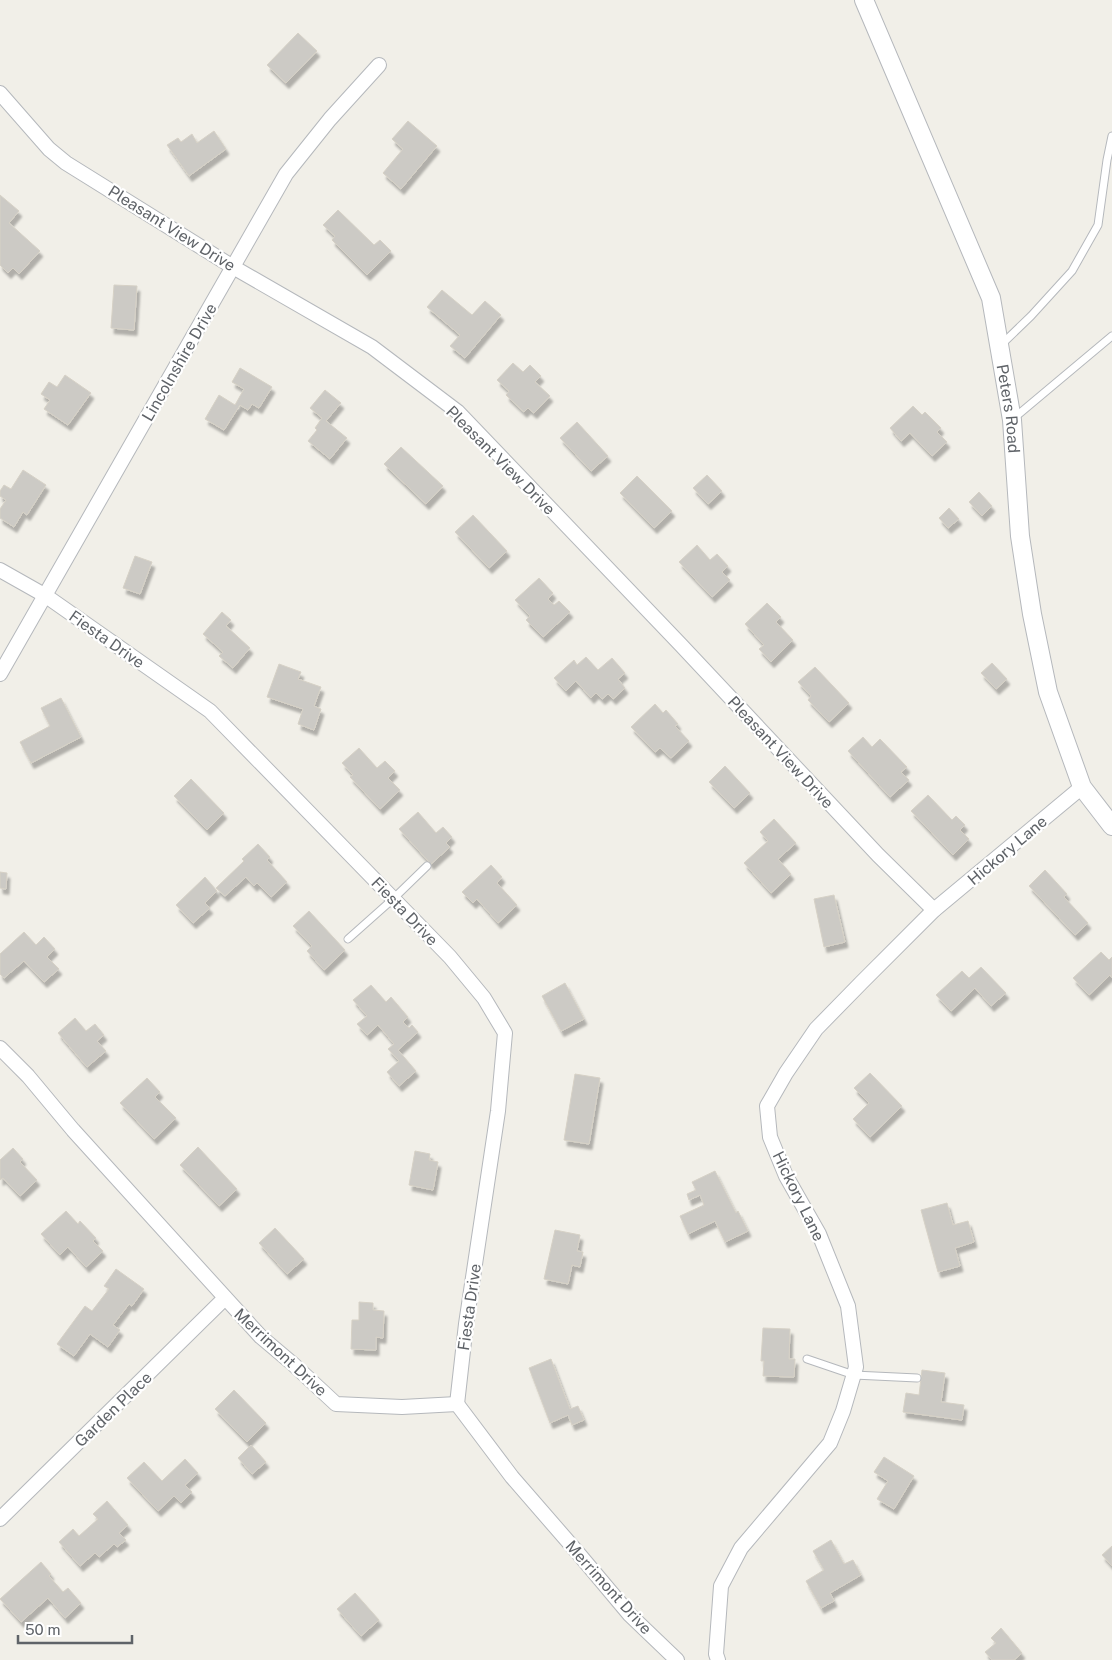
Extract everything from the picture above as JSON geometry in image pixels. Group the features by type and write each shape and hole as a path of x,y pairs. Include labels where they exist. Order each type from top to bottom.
{"street":[{"name":"Peters Road","path":"864,0 991,298 1012,420 1020,536 1032,614 1048,692 1082,787 1112,826"},
{"name":"Lincolnshire Drive","path":"0,674 286,174 330,119 379,65"},
{"name":"Pleasant View Drive","path":"0,94 49,149 66,163 233,267 372,347 458,412 878,855 934,910"},
{"name":"Fiesta Drive","path":"0,570 46,596 210,711 450,957 484,998 505,1033 498,1110 466,1324 457,1404"},
{"name":"Hickory Lane","path":"718,1660 716,1654 721,1586 741,1548 830,1444 856,1367 848,1306 819,1234 786,1176 770,1137 767,1106 786,1073 816,1029 934,910 1082,787"},
{"name":"Merrimont Drive","path":"0,1048 28,1076 73,1130 261,1337 336,1404 402,1408 457,1404 512,1477 630,1615 677,1660"},
{"name":"Garden Place","path":"0,1519 225,1298"}],"lane":[{"path":"1000,346 1031,316 1072,271 1098,225 1112,136"},
{"path":"1012,420 1112,336"},
{"path":"348,938 427,866"},
{"path":"807,1359 854,1375 917,1378"}],"building":[{"path":"298,33 317,51 286,83 267,65"},
{"path":"408,121 437,146 401,189 383,173 403,149 392,139"},
{"path":"214,131 226,149 189,176 167,145 178,138 181,142 192,134 197,143"},
{"path":"0,195 19,211 9,223 40,251 19,274 13,268 8,273 0,265"},
{"path":"338,210 374,245 380,240 391,251 367,275 332,240 335,236 323,225"},
{"path":"114,285 137,286 134,330 111,328"},
{"path":"442,290 472,315 485,301 501,315 465,358 450,346 460,335 427,307"},
{"path":"513,363 523,372 530,365 541,376 535,382 550,396 534,413 528,408 524,412 506,395 509,391 497,380"},
{"path":"240,368 272,387 259,408 252,404 248,410 240,405 224,430 205,419 219,395 235,405 244,389 232,382"},
{"path":"65,375 91,393 68,425 44,409 50,400 41,394 49,382 57,387"},
{"path":"325,390 341,403 326,421 347,438 330,459 308,441 317,430 315,428 322,418 310,408"},
{"path":"913,406 922,415 925,412 941,428 937,432 947,442 932,456 910,433 901,441 890,428"},
{"path":"577,422 608,456 591,471 560,438"},
{"path":"401,447 443,486 426,504 384,464"},
{"path":"23,470 46,485 27,515 23,512 14,527 0,518 0,509 6,500 0,496 0,491 4,485 11,489"},
{"path":"707,475 722,491 708,504 693,488"},
{"path":"637,476 672,511 654,528 620,493"},
{"path":"979,492 992,506 982,516 969,502"},
{"path":"949,508 959,519 948,528 939,518"},
{"path":"473,515 507,551 489,568 455,532"},
{"path":"697,545 710,560 717,554 728,566 722,572 730,580 712,597 679,562"},
{"path":"135,556 152,562 140,594 123,588"},
{"path":"539,578 553,593 548,599 554,605 559,601 570,612 543,637 526,620 530,616 515,600"},
{"path":"767,603 781,617 776,622 793,640 771,662 759,649 764,645 745,624"},
{"path":"222,612 231,620 226,626 250,648 233,668 219,656 223,652 203,634"},
{"path":"586,657 598,670 612,658 625,673 618,679 625,688 613,699 608,694 602,699 596,693 591,698 576,681 566,691 554,678 574,660 577,665"},
{"path":"992,663 1007,679 996,689 981,673"},
{"path":"279,664 301,672 298,679 321,687 314,706 321,709 314,730 298,724 303,709 267,697"},
{"path":"815,667 849,703 829,722 808,700 811,696 798,682"},
{"path":"61,698 81,737 31,763 20,742 50,726 41,708"},
{"path":"655,704 663,713 666,710 678,724 675,726 689,741 671,758 660,748 655,752 631,727"},
{"path":"863,737 872,747 880,739 907,767 901,772 909,780 890,797 848,751"},
{"path":"359,748 377,768 385,761 395,771 388,778 400,790 380,809 350,777 353,775 342,763"},
{"path":"725,766 750,793 734,808 709,782"},
{"path":"191,779 224,813 207,830 174,796"},
{"path":"928,795 952,820 956,816 965,825 960,830 969,839 953,855 911,811"},
{"path":"418,812 436,833 443,827 452,837 446,843 450,847 431,864 399,829"},
{"path":"774,819 796,843 778,859 791,874 771,893 744,863 768,841 760,832"},
{"path":"258,844 270,857 267,860 287,882 271,897 257,883 254,886 246,877 225,896 216,888 244,861 242,859"},
{"path":"491,865 502,877 497,883 517,905 498,923 477,899 473,903 462,892"},
{"path":"1045,870 1067,894 1064,897 1088,923 1075,935 1029,886"},
{"path":"0,872 7,873 6,889 0,888"},
{"path":"205,877 217,891 205,903 210,908 193,923 176,905"},
{"path":"834,895 845,942 824,947 814,899"},
{"path":"309,911 345,950 324,970 307,951 312,946 293,926"},
{"path":"24,932 36,945 44,937 55,949 47,957 59,969 44,982 24,961 4,978 0,974 0,954"},
{"path":"1101,952 1109,960 1112,957 1112,978 1110,975 1089,995 1073,978"},
{"path":"981,967 1006,993 991,1006 975,988 951,1011 936,995 962,971 969,978"},
{"path":"565,983 584,1019 561,1031 542,996"},
{"path":"371,985 386,1002 391,997 408,1017 403,1022 409,1028 412,1025 418,1032 398,1050 416,1071 399,1086 387,1072 399,1061 388,1049 394,1044 378,1025 367,1035 357,1024 367,1016 353,1000"},
{"path":"75,1018 86,1031 95,1024 104,1035 97,1041 106,1051 87,1067 58,1033"},
{"path":"870,1073 902,1106 870,1137 853,1119 869,1103 854,1088"},
{"path":"575,1074 600,1078 589,1144 564,1140"},
{"path":"147,1078 160,1092 155,1097 176,1118 154,1139 120,1103"},
{"path":"198,1147 237,1189 219,1206 180,1165"},
{"path":"13,1148 23,1159 20,1162 37,1180 20,1196 3,1178 0,1180 0,1160"},
{"path":"415,1151 430,1154 429,1160 438,1162 433,1190 409,1185"},
{"path":"715,1171 736,1213 738,1211 748,1231 725,1242 715,1221 688,1234 680,1216 704,1205 700,1195 689,1200 687,1194 696,1190 692,1182"},
{"path":"947,1203 953,1225 968,1221 974,1242 955,1248 960,1266 938,1272 921,1210"},
{"path":"66,1211 78,1224 80,1221 96,1238 93,1241 103,1251 86,1267 68,1247 60,1255 41,1234"},
{"path":"275,1228 304,1259 287,1274 259,1243"},
{"path":"555,1230 580,1235 577,1251 583,1252 580,1267 572,1265 568,1284 544,1279"},
{"path":"116,1269 144,1289 132,1306 129,1304 113,1325 120,1330 108,1347 90,1334 74,1356 57,1344 85,1306 92,1311 109,1289 104,1286"},
{"path":"359,1302 373,1303 373,1310 384,1311 383,1338 376,1337 376,1350 351,1349 352,1320 359,1320"},
{"path":"763,1328 790,1329 789,1359 795,1359 794,1377 763,1376 764,1361 761,1361"},
{"path":"551,1359 570,1409 578,1406 584,1420 572,1425 568,1415 550,1423 529,1368"},
{"path":"922,1370 945,1373 941,1402 964,1405 962,1420 903,1412 906,1393 919,1395"},
{"path":"234,1390 266,1423 247,1442 215,1409"},
{"path":"251,1445 266,1462 252,1474 238,1458"},
{"path":"884,1457 914,1476 894,1509 877,1499 888,1481 874,1472"},
{"path":"185,1459 198,1473 185,1485 192,1492 181,1503 174,1496 158,1511 127,1478 144,1462 162,1481"},
{"path":"107,1501 128,1525 119,1533 126,1540 117,1547 114,1544 99,1557 95,1553 80,1566 59,1542 73,1529 79,1536 98,1519 93,1514"},
{"path":"831,1540 844,1564 853,1560 861,1575 830,1593 834,1601 821,1608 806,1581 824,1570 813,1551"},
{"path":"1112,1546 1112,1566 1102,1555"},
{"path":"41,1562 51,1574 49,1576 63,1592 68,1588 81,1603 65,1618 48,1598 21,1622 0,1599"},
{"path":"355,1593 379,1620 361,1636 337,1609"},
{"path":"1001,1628 1022,1653 1014,1660 992,1660 985,1652 996,1643 991,1638"}]}
